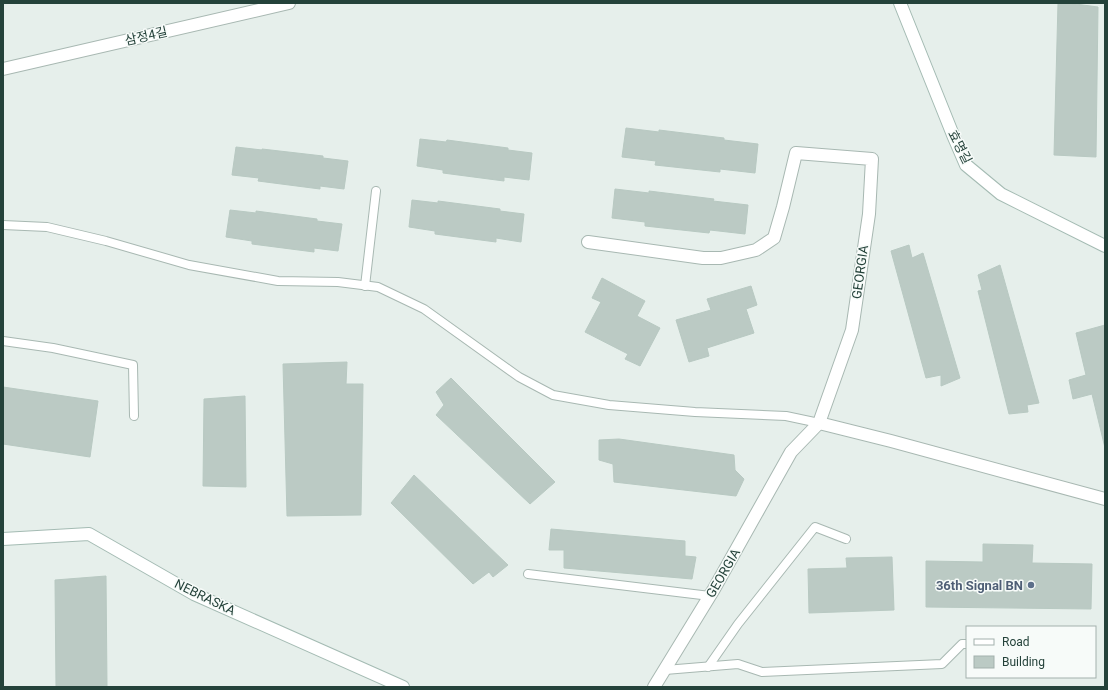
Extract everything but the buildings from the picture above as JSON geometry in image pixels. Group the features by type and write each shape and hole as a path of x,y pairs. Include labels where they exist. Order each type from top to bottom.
{"street":[{"name":"삼정4길","path":"3,69 290,3"},
{"name":"효명길","path":"900,3 966,165 1001,194 1105,246"},
{"name":"GEORGIA","path":"588,242 703,258 721,258 756,250 774,238 784,207 796,153 872,159 869,214 852,330 819,423 791,452 710,596 654,687"},
{"path":"819,423 1105,499"},
{"name":"NEBRASKA","path":"3,539 89,534 194,594 403,687"}],"lane":[{"path":"365,286 376,191"},
{"path":"3,226 47,227 106,241 189,265 278,281 338,282 378,287 424,309 519,377 554,395 610,405 695,412 786,416 819,423"},
{"path":"3,341 53,348 133,365 134,416"},
{"path":"708,667 738,624 815,527 846,539"},
{"path":"528,574 710,596"},
{"path":"665,670 738,664 762,672 942,664 962,644 966,644"}],"place":[{"name":"36th Signal BN","path":"1031,585"}]}
